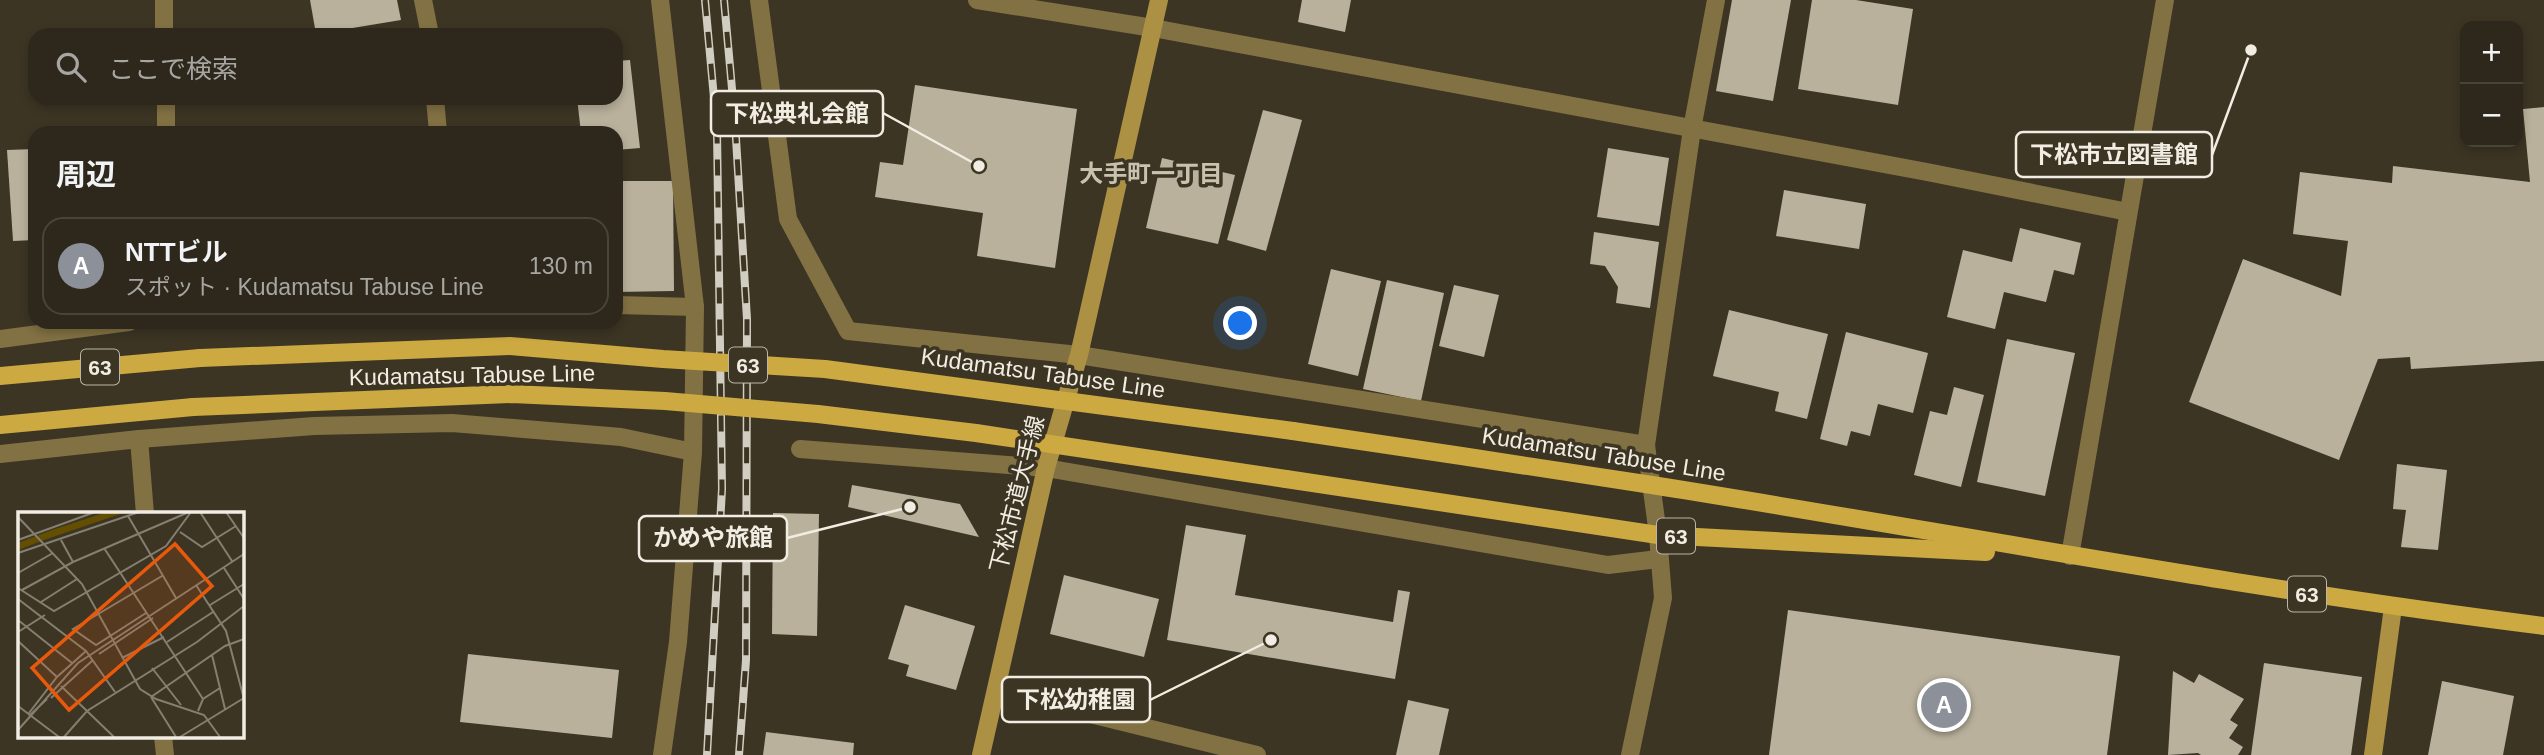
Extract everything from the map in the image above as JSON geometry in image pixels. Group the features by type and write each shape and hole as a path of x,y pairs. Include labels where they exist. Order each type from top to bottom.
{"main road":[{"name":"Kudamatsu Tabuse Line","path":"0,376 200,358 510,346 825,369 1293,431 1652,485 2070,556 2393,607 2544,626"},
{"name":"Kudamatsu Tabuse Line","path":"0,425 193,407 512,394 666,401 818,414 976,433 1658,535 2070,556"}],"street":[{"path":"164,0 164,28"},
{"path":"423,0 429,28"},
{"path":"660,0 695,307 693,452 678,642 662,755"},
{"path":"759,0 788,219 848,331 1079,355 1646,445"},
{"path":"977,0 1153,28 2128,212"},
{"name":"下松市道大手線","path":"981,755 1046,468 1079,355 1159,0"},
{"path":"1630,755 1663,598 1646,445 1692,129 1716,0"},
{"path":"2070,556 2165,0"},
{"path":"166,105 166,126"},
{"path":"436,105 437,126"},
{"path":"623,305 695,307"},
{"path":"0,339 76,329"},
{"path":"0,454 139,439 314,426 452,423 621,438 693,452"},
{"path":"139,439 145,512"},
{"path":"800,449 1046,468 1608,565 1658,559"},
{"path":"2373,755 2393,607"},
{"path":"997,691 1257,755"}],"building":[{"path":"310,0 397,0 401,20 352,28 315,28"},
{"path":"1302,0 1351,0 1345,32 1298,22"},
{"path":"1732,0 1791,0 1773,101 1716,91"},
{"path":"1812,0 1856,0 1913,9 1898,105 1798,89"},
{"path":"623,60 630,60 640,148 623,149 623,126 580,126 578,105 623,105"},
{"path":"915,85 1077,109 1055,268 977,256 983,213 875,197 880,162 903,165"},
{"path":"2544,107 2544,361 2411,369 2410,357 2378,359 2339,460 2189,402 2243,259 2341,296 2348,241 2293,234 2300,172 2392,183 2393,166 2530,182 2523,109"},
{"path":"1263,110 1302,120 1266,251 1227,240"},
{"path":"1608,148 1669,158 1659,226 1597,217"},
{"path":"28,149 28,240 13,241 7,150"},
{"path":"1162,158 1235,175 1218,244 1146,228"},
{"path":"623,181 673,181 674,291 623,292"},
{"path":"1784,190 1866,204 1859,249 1776,236"},
{"path":"2020,228 2081,243 2074,275 2054,270 2046,302 2004,292 1995,329 1947,317 1963,250 2012,262"},
{"path":"1594,232 1659,242 1650,308 1616,303 1618,287 1605,266 1590,264"},
{"path":"1331,269 1381,281 1358,376 1308,364"},
{"path":"1387,280 1444,293 1421,401 1363,389"},
{"path":"1454,285 1499,295 1484,357 1439,346"},
{"path":"1729,310 1828,334 1807,419 1775,411 1779,392 1713,376"},
{"path":"1846,332 1928,353 1913,413 1878,404 1870,436 1851,431 1847,446 1820,439"},
{"path":"2007,339 2075,353 2045,496 1977,482"},
{"path":"1954,387 1984,395 1961,487 1914,475 1930,411 1947,415"},
{"path":"2397,464 2447,470 2438,550 2401,547 2406,510 2393,509"},
{"path":"852,485 960,504 979,537 848,507"},
{"path":"773,513 819,514 817,636 772,634"},
{"path":"1186,525 1246,535 1235,595 1393,622 1398,590 1410,592 1395,679 1167,640"},
{"path":"1064,575 1159,599 1144,657 1050,634"},
{"path":"905,605 975,626 956,690 906,676 909,665 888,659"},
{"path":"1788,610 2120,656 2107,755 1769,755"},
{"path":"468,654 619,670 612,738 460,722"},
{"path":"2264,663 2362,677 2351,755 2251,755"},
{"path":"2173,671 2194,683 2199,674 2244,699 2230,720 2238,725 2229,738 2243,747 2238,755 2168,755"},
{"path":"2442,681 2514,696 2503,755 2428,755"},
{"path":"1408,700 1449,709 1439,755 1396,755"},
{"path":"766,732 854,743 853,755 763,755"}],"railway":[{"path":"705,0 717,131 722,489 707,755"},
{"path":"724,0 735,122 747,319 746,660 739,755"}],"place":[{"name":"下松市立図書館","path":"2251,50"},
{"name":"下松典礼会館","path":"979,166"},
{"name":"かめや旅館","path":"910,507"},
{"name":"下松幼稚園","path":"1271,640"},
{"name":"NTTビル","path":"1944,705"}],"district":[{"name":"大手町一丁目","path":"1151,173"}]}
